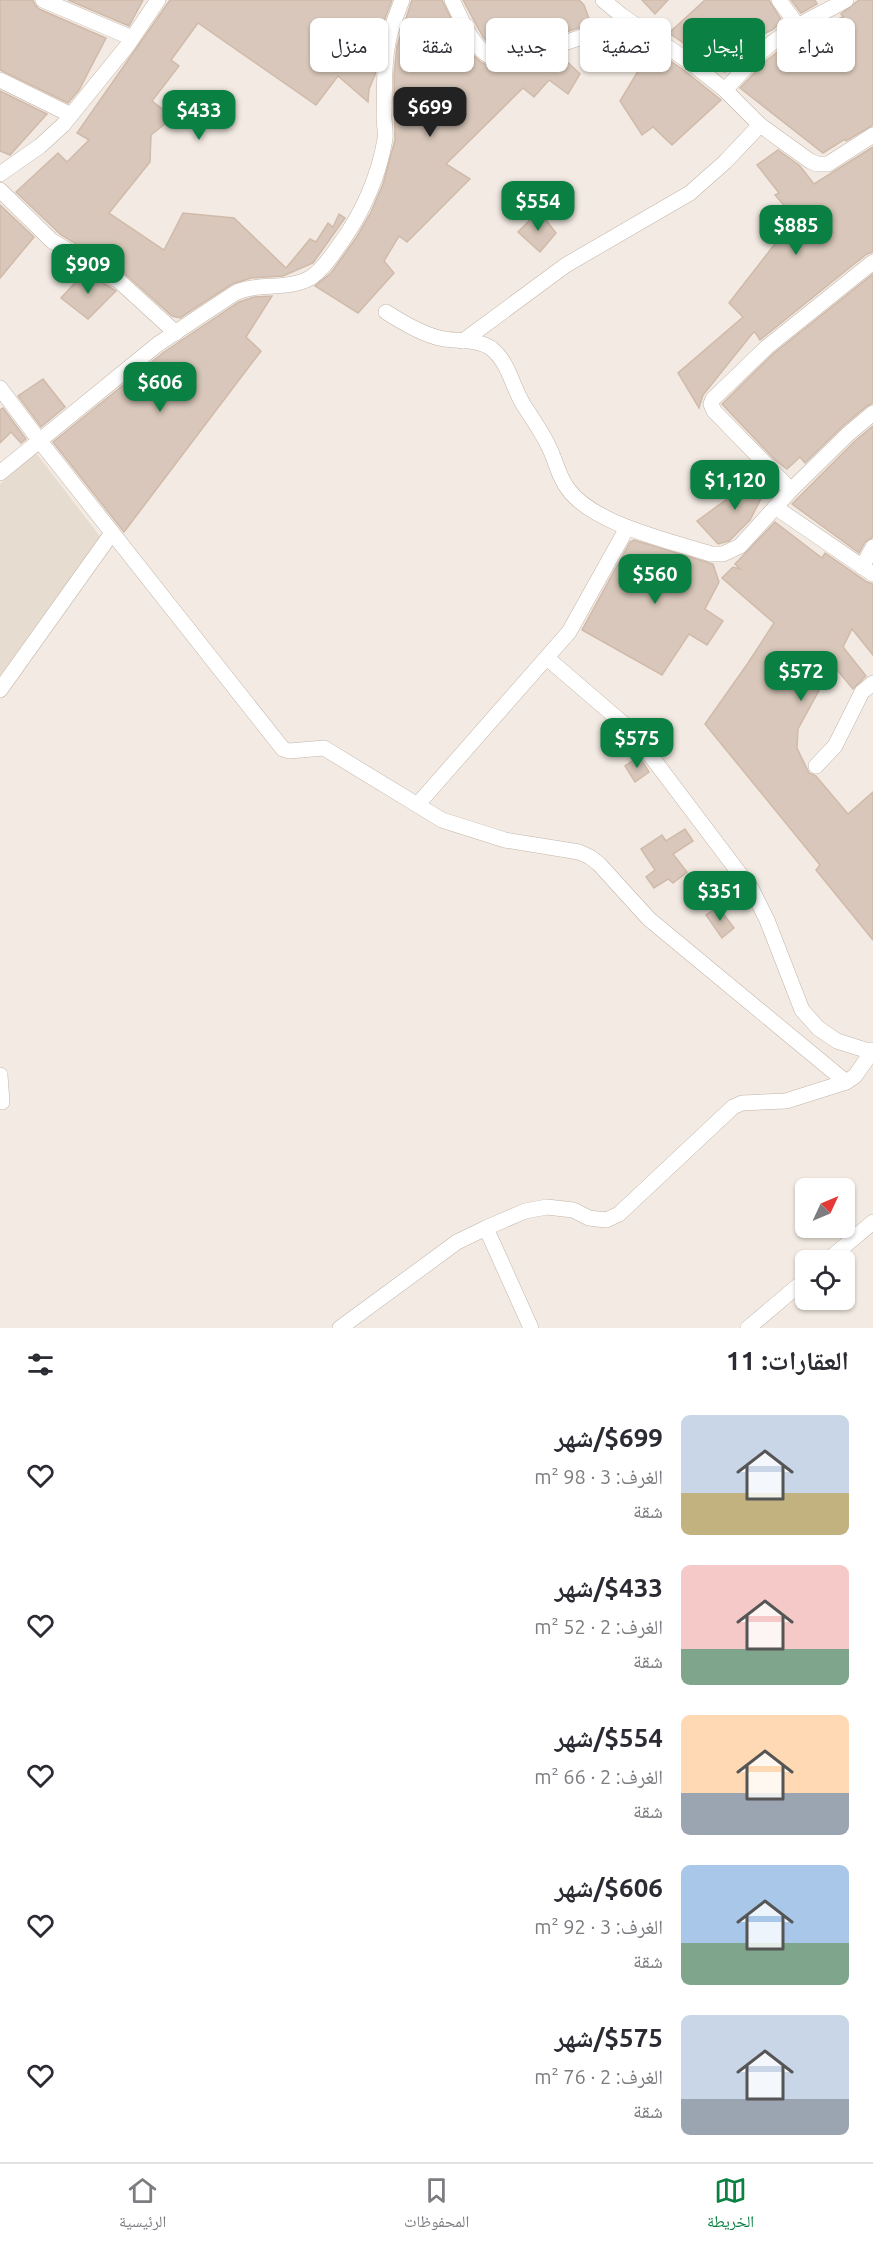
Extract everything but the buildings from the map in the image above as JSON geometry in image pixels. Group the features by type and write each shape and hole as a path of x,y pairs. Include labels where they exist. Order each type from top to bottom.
{"street":[{"path":"43,0 132,38"},
{"path":"0,174 40,146 71,115 132,38 158,0"},
{"path":"0,473 158,344 241,290 279,286 310,278 326,264 366,201 385,138 389,35 402,0"},
{"path":"452,0 477,43 486,54 498,58 521,56 580,36"},
{"path":"603,0 627,18"},
{"path":"779,0 792,18"},
{"path":"813,18 846,0"},
{"path":"725,90 758,55 777,39"},
{"path":"671,50 725,90 760,125 810,161 828,164 873,135"},
{"path":"0,80 71,115"},
{"path":"463,341 566,265 690,193 725,162 760,125"},
{"path":"0,190 52,241 119,281 176,333"},
{"path":"791,490 714,411 711,404 713,399 767,346 873,261"},
{"path":"386,312 407,325 438,338 480,342 492,349 504,362 521,400 550,447 560,476 569,491 587,508 627,528 711,554 723,554 740,546 791,490 873,412"},
{"path":"0,388 283,749 289,751 324,748 442,820 505,840 579,852 590,857 649,920 846,1082"},
{"path":"775,507 868,570 873,547"},
{"path":"418,804 569,632 580,616 627,528"},
{"path":"0,690 112,533"},
{"path":"340,1328 457,1242 525,1211 547,1207 573,1210 589,1218 606,1220 620,1214 733,1107 742,1103 786,1101 846,1082 855,1076 872,1051 837,1041 818,1028 802,1010 767,920 752,890 632,731 547,658"},
{"path":"816,766 835,746 862,692 873,683"},
{"path":"0,1075 2,1102"},
{"path":"840,1250 873,1222"},
{"path":"486,1228 531,1328"},
{"path":"747,1328 795,1288"}],"shaded area":[{"path":"36,453 105,543 0,687 0,484"}]}
